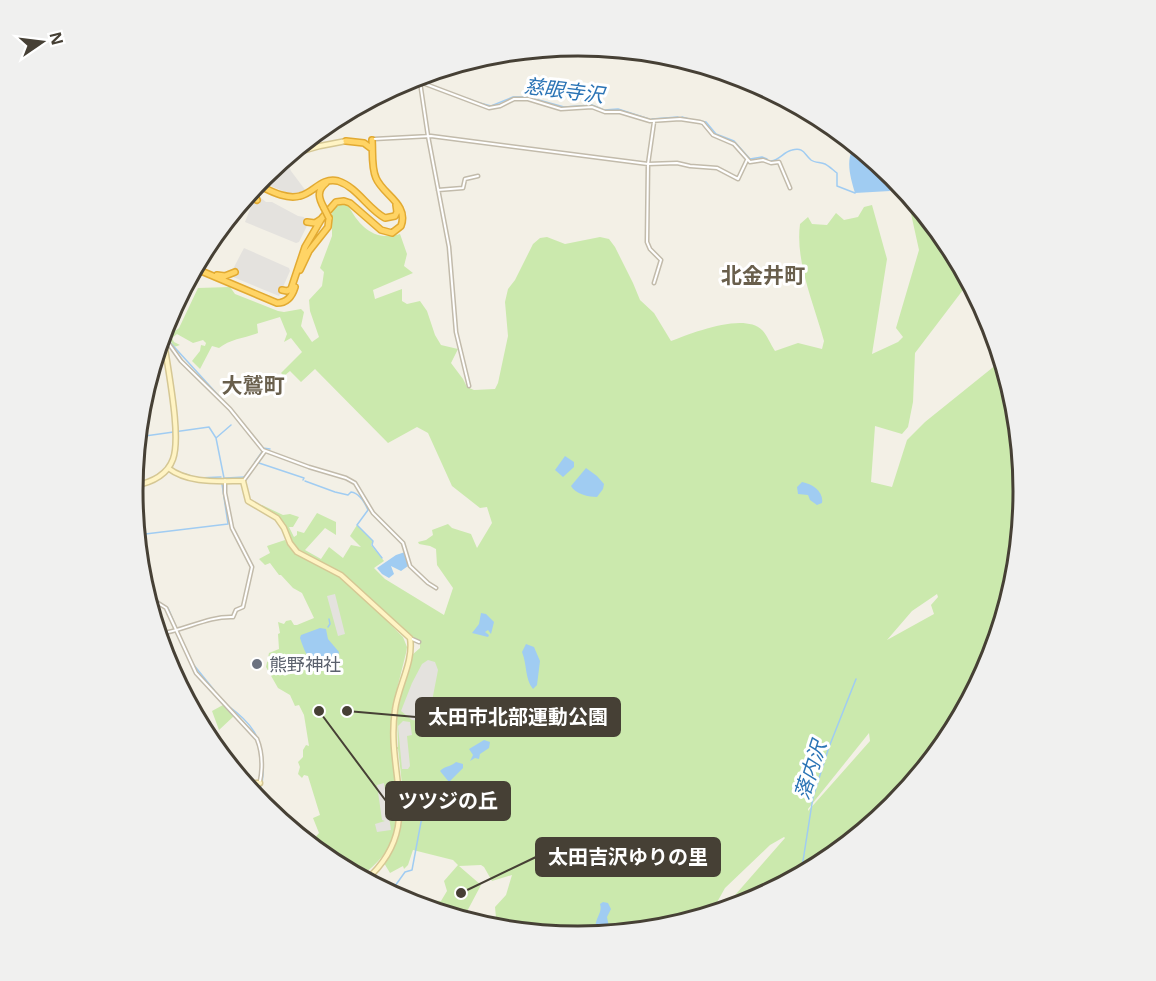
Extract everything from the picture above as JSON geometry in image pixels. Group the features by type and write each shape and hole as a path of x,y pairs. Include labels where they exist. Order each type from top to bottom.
{"highway":[{"path":"282,290 291,289 304,248 326,218 333,204 344,201 350,203 381,230 392,233 400,229 403,220 401,210 376,178 373,139"},
{"path":"346,141 367,144 373,154"},
{"path":"266,188 293,197 304,195 320,184 333,180 348,187 385,218 396,214 397,207 393,198"},
{"path":"203,270 273,302 283,303 292,295 306,256 327,231 329,224 319,197 325,183 333,180"},
{"path":"307,222 315,223 326,218"},
{"path":"203,270 222,276 235,272"}],"street":[{"path":"425,84 489,108 500,106 514,99 528,99 561,109 592,107 605,112 620,112 654,121 680,119 703,123 713,135 734,144 747,160 752,162 763,159 771,163 779,162 790,188"},
{"path":"421,86 450,247 456,332 469,386"},
{"path":"654,121 648,164 647,242 650,249 661,260 654,283"},
{"path":"307,150 346,141 428,136 648,164 677,163 717,168 738,179 747,160"},
{"path":"438,190 463,188 465,179 478,176"},
{"path":"169,344 181,362 230,410 265,451 355,483 373,513 403,543 410,566 436,588"},
{"path":"143,484 150,482 168,468 173,459 176,439 165,353"},
{"path":"168,468 177,474 197,480 243,481 265,451"},
{"path":"167,633 195,623 211,621 221,616 233,617 244,605 252,567 232,528 225,493 225,480"},
{"path":"243,481 248,501 280,521 295,550 341,575 410,638 419,642"},
{"path":"158,603 166,608 196,673 257,739 261,752 260,783 256,783"},
{"path":"372,873 389,854 397,830 399,811 394,711 411,649 410,638"}],"green space":[{"path":"341,203 348,205 362,226 375,234 391,236 400,234 407,254 404,266 413,273 373,290 375,299 402,289 402,301 407,304 420,301 427,311 441,345 458,349 451,363 467,387 474,390 495,389 498,383 508,336 505,302 508,289 533,244 540,238 547,237 565,244 600,237 609,239 640,300 654,313 671,341 718,326 743,323 754,325 762,330 775,351 798,343 822,349 824,341 806,283 800,253 800,224 808,217 812,224 827,225 836,213 844,220 858,217 864,207 872,205 887,259 872,354 898,342 903,337 896,328 919,250 910,210 940,249 963,289 915,353 913,402 908,427 902,434 875,426 871,482 892,487 907,440 925,422 994,366 1005,406 1009,434 1013,490 1012,519 1005,575 998,603 980,657 968,683 940,732 923,755 886,798 865,818 843,836 795,867 770,881 735,896 784,837 770,845 725,888 717,902 691,911 635,922 578,926 550,925 496,918 495,907 506,895 512,875 492,881 481,865 459,866 481,885 467,911 434,901 441,901 447,891 444,881 458,865 453,860 413,850 408,865 404,869 403,866 390,873 384,863 393,851 398,838 403,808 398,749 392,749 396,823 389,846 380,859 367,871 315,837 319,833 313,818 320,815 308,776 304,775 302,778 298,774 300,767 298,762 303,757 306,745 309,746 304,715 299,705 295,706 290,695 278,688 266,667 269,653 279,649 278,622 284,624 291,620 294,625 297,625 314,618 302,593 279,575 270,563 265,565 259,559 270,553 267,546 285,540 298,555 340,577 403,637 407,647 392,709 393,747 398,747 399,702 412,655 420,648 420,643 407,635 344,575 293,546 282,523 261,508 262,505 283,515 290,514 299,517 293,527 289,527 294,537 297,531 304,533 317,513 336,522 336,535 325,528 305,550 321,559 329,547 343,558 351,545 361,547 350,536 357,525 373,541 371,545 384,561 374,568 385,579 444,615 453,588 437,565 436,549 418,542 433,535 432,530 448,524 452,528 471,534 477,548 492,523 487,507 480,508 452,486 428,433 417,427 388,443 315,369 301,382 290,371 284,376 281,373 302,352 291,338 284,342 287,334 280,317 257,324 258,333 219,348 212,346 200,369 192,361 200,351 201,345 205,346 206,343 203,340 193,343 177,334 172,338 180,345 174,347 170,340 173,332 179,328 198,288 230,287 235,294 278,311 301,309 304,312 301,326 312,342 319,337 310,311 309,300 322,286 324,272 320,268 332,236 332,210","holes":["937,594 938,597 931,605 934,614 887,640 912,611","869,733 870,741 808,811"]},
{"path":"223,705 234,716 219,730 212,711"}],"shaded area":[{"path":"289,165 306,191 290,194 268,185"},
{"path":"260,197 266,202 272,202 304,217 307,226 299,242 296,243 245,222 256,198"},
{"path":"244,248 289,268 290,271 279,296 233,277 233,269"},
{"path":"335,594 345,634 338,636 327,596"},
{"path":"428,660 435,662 438,670 428,722 412,720 401,711 422,664"},
{"path":"403,721 410,722 412,735 407,736 410,766 408,769 402,769 398,726"},
{"path":"384,783 391,830 377,832 375,824 385,821 382,820 377,785"}],"water":[{"path":"851,152 886,183 890,191 855,193 849,161"},
{"path":"565,456 574,462 574,467 563,477 555,470"},
{"path":"586,468 604,484 597,497 586,496 571,486"},
{"path":"802,482 817,489 822,503 817,505 810,500 808,495 798,494 797,487"},
{"path":"405,552 408,566 401,571 391,566 394,574 389,578 377,568 396,555"},
{"path":"481,613 486,614 494,622 491,634 488,630 485,632 489,635 488,637 472,633 479,624"},
{"path":"320,628 326,629 328,639 339,652 337,661 323,669 311,661 300,638 301,635"},
{"path":"526,644 534,647 540,661 537,685 533,689 522,652"},
{"path":"484,740 490,742 489,748 480,754 479,759 475,758 470,761 473,755 469,749"},
{"path":"456,762 463,764 463,768 449,782 440,771"},
{"path":"608,903 611,909 607,917 609,925 596,925 600,904"}],"waterway":[{"name":"慈眼寺沢","path":"462,97 472,100"},
{"name":"慈眼寺沢","path":"476,102 491,106 513,97 528,97 564,107 592,105 604,110 618,109 649,119"},
{"name":"慈眼寺沢","path":"652,119 678,117"},
{"name":"慈眼寺沢","path":"682,117 689,119"},
{"name":"慈眼寺沢","path":"694,120 706,122 716,134 734,141 750,159 762,157 767,159"},
{"name":"慈眼寺沢","path":"771,161 789,151 801,150 814,162 825,164 837,173 837,186 855,193"},
{"path":"169,342 229,407"},
{"path":"224,478 216,438 231,425"},
{"path":"147,436 209,427 216,438"},
{"path":"255,438 263,448 270,449"},
{"path":"255,462 262,452"},
{"path":"259,463 304,478 303,480"},
{"path":"185,474 194,477"},
{"path":"198,478 221,477"},
{"path":"226,478 245,477"},
{"path":"305,481 335,492 348,495 351,492 359,496 368,510 357,525 373,541 372,545 382,558"},
{"path":"146,534 228,524 222,484"},
{"path":"157,601 168,608 177,629"},
{"path":"328,627 329,619"},
{"path":"193,664 214,690"},
{"name":"落内沢","path":"803,862 813,797 829,747 856,679"},
{"path":"227,705 243,718 258,740 263,773 261,788"},
{"path":"396,885 405,872 412,870 421,822 439,790 450,785 449,782"}],"place":[{"name":"熊野神社","path":"257,664"},
{"name":"ツツジの丘","path":"319,711"},
{"name":"太田市北部運動公園","path":"347,711"},
{"name":"太田吉沢ゆりの里","path":"461,893"}],"district":[{"name":"北金井町","path":"763,275"},
{"name":"大鷲町","path":"253,385"}]}
